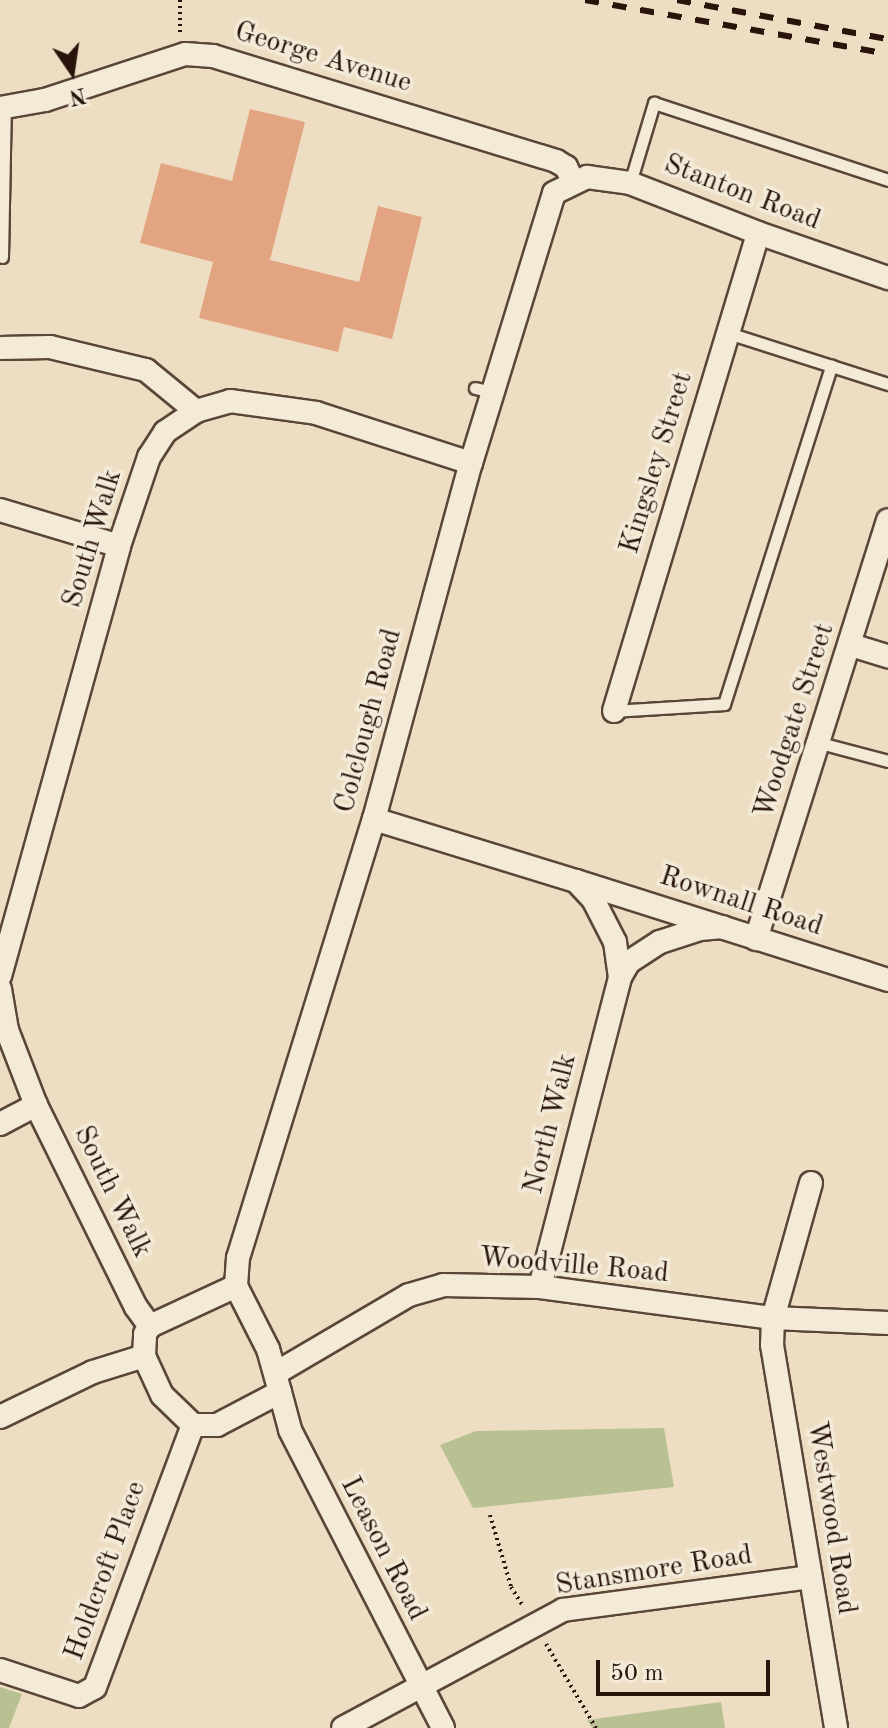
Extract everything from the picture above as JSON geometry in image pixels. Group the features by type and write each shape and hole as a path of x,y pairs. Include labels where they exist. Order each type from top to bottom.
{"street":[{"name":"George Avenue","path":"3,108 45,100 185,54 213,56 556,161 566,167 573,181"},
{"name":"Stanton Road","path":"573,181 587,177 630,183 758,233 888,278"},
{"name":"Colclough Road","path":"236,1286 238,1258 374,819 471,463 484,390 549,204 554,193 573,181"},
{"name":"Kingsley Street","path":"614,711 758,233"},
{"path":"0,348 50,347 146,370 196,411"},
{"name":"South Walk","path":"0,976 119,546 149,457 165,432 196,411 230,401 316,413 471,463"},
{"path":"0,510 119,546"},
{"name":"Woodgate Street","path":"756,939 888,520"},
{"path":"851,645 888,656"},
{"path":"374,819 576,881"},
{"name":"Rownall Road","path":"576,881 888,980"},
{"name":"North Walk","path":"540,1287 620,977 615,942 605,921 576,881"},
{"path":"620,977 629,962 660,942 700,929 723,927"},
{"name":"South Walk","path":"0,989 7,1030 36,1105 136,1307 150,1326"},
{"path":"0,1124 36,1105"},
{"name":"Westwood Road","path":"811,1183 773,1318 772,1345 836,1728"},
{"name":"Woodville Road","path":"278,1382 409,1295 443,1285 540,1287 773,1318 888,1323"},
{"path":"236,1286 278,1382 217,1425 193,1425 162,1395 144,1356 142,1344 150,1326 236,1286"},
{"path":"0,1417 93,1372 144,1356"},
{"name":"Leason Road","path":"278,1382 290,1430 443,1728"},
{"name":"Holdcroft Place","path":"0,1670 79,1696 95,1687 193,1425"},
{"name":"Stansmore Road","path":"343,1728 563,1610 809,1577"}],"lane":[{"path":"630,183 654,103 888,180"},
{"path":"2,257 3,108"},
{"path":"727,332 888,384"},
{"path":"614,711 724,704 831,366"},
{"path":"820,743 888,761"}],"path":[{"path":"179,22 180,0"},
{"path":"490,1515 511,1587 596,1728"}],"green space":[{"path":"664,1428 674,1487 473,1508 440,1445 476,1431"},
{"path":"0,1687 22,1694 9,1728 0,1728"},
{"path":"721,1702 725,1728 592,1728 587,1720"}],"building":[{"path":"250,109 305,122 270,260 359,282 378,206 422,217 392,339 344,327 338,352 199,318 213,262 140,243 161,163 232,181"}],"railway":[{"path":"585,0 888,54"},
{"path":"677,0 888,39"}]}
